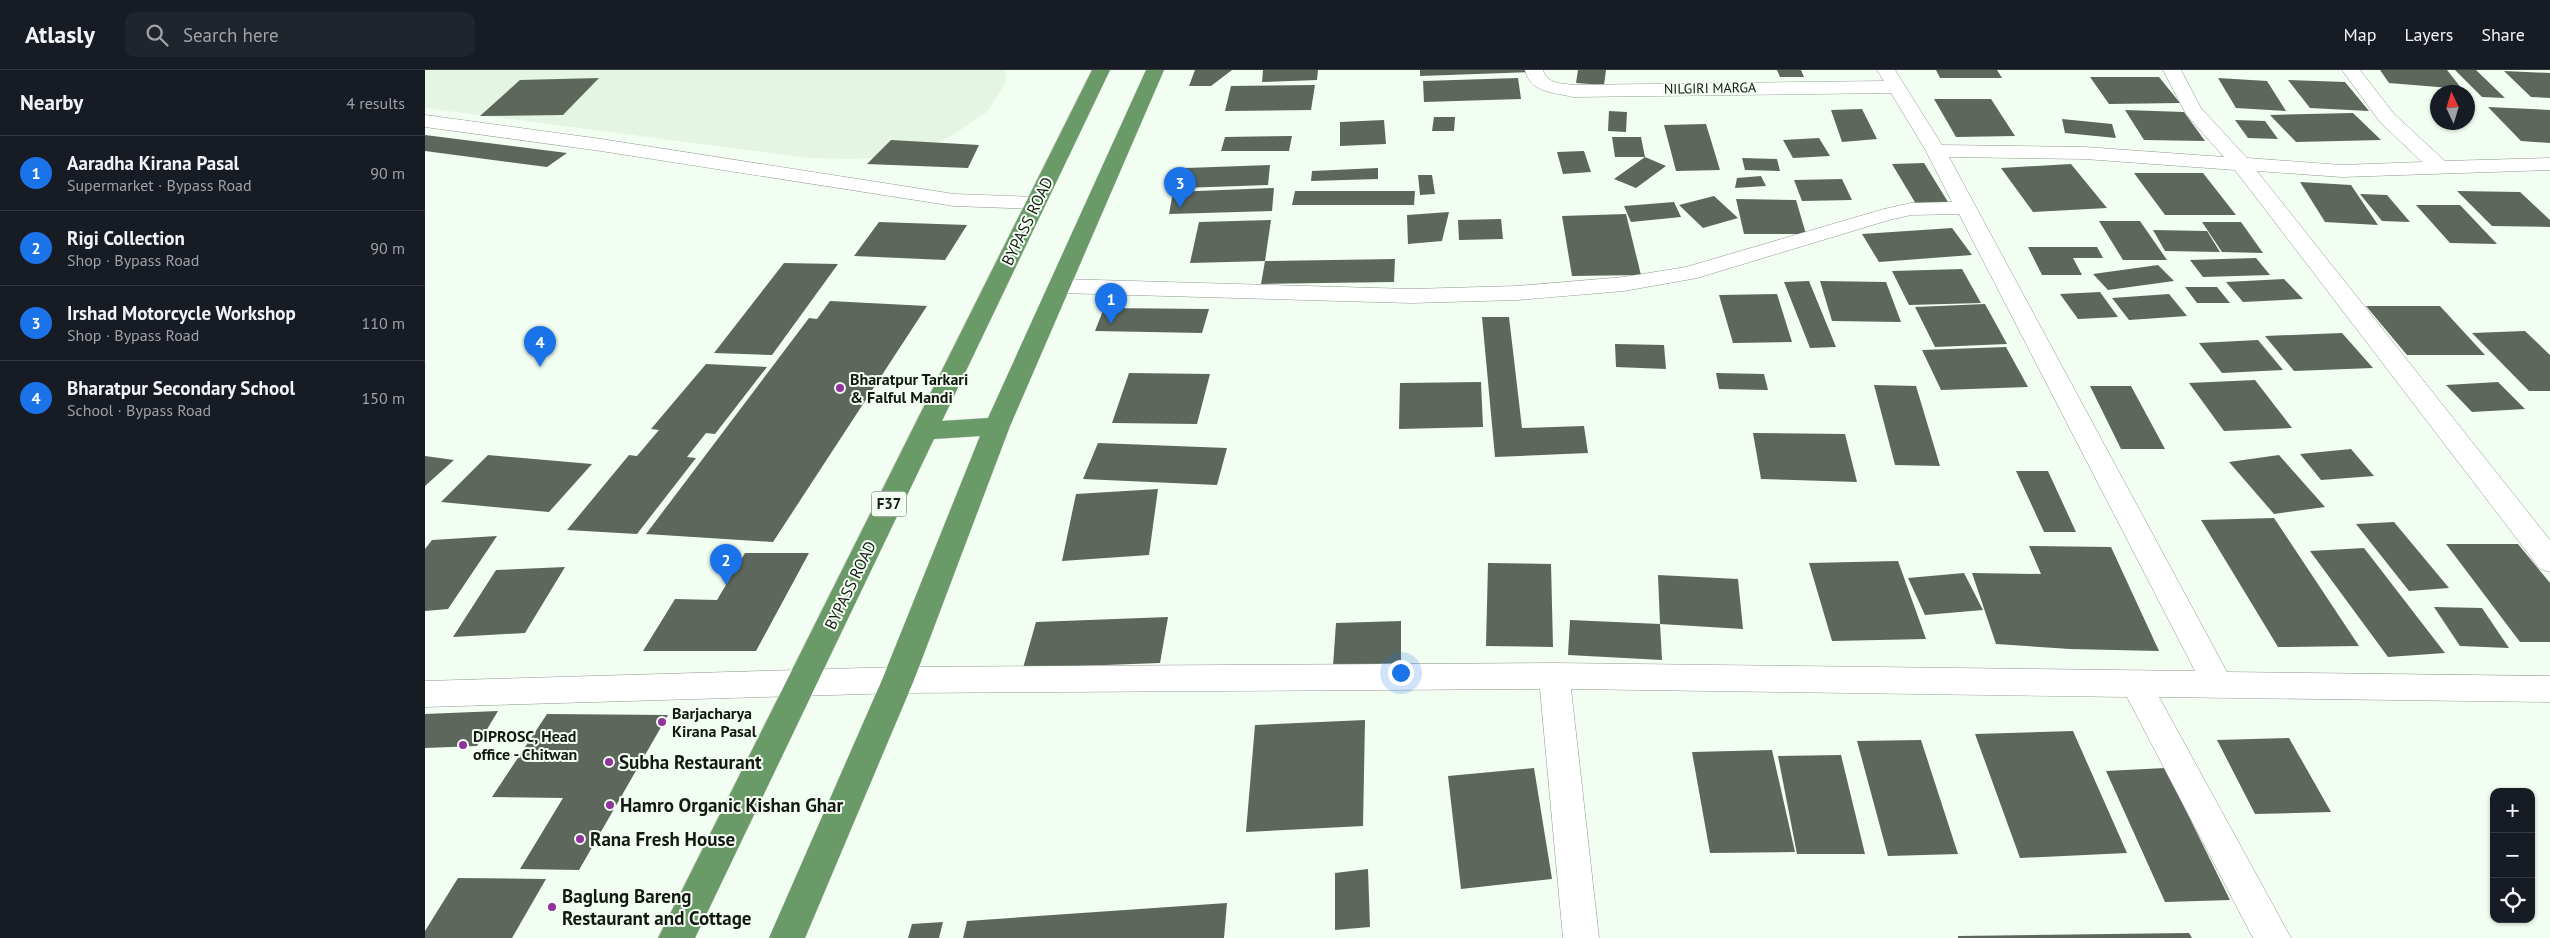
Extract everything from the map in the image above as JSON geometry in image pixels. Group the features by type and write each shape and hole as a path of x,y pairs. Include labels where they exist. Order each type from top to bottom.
{"highway":[{"name":"BYPASS ROAD","path":"676,938 1101,70"},
{"path":"787,938 898,680 997,426 1061,286 1155,70"},
{"path":"925,431 997,426"}],"street":[{"name":"NILGIRI MARGA","path":"1534,70 1536,78 1544,85 1573,91 1782,87 1890,79"},
{"path":"2171,70 2193,110 2242,165 2550,562"},
{"path":"2351,70 2387,118 2440,168"},
{"path":"1890,79 1936,151 2218,684"},
{"path":"425,121 601,145 954,200 1036,203"},
{"path":"1936,151 2085,153 2342,171 2550,164"},
{"path":"1061,286 1411,296 1517,293 1624,284 1689,273 1884,215 1911,209 1966,208"},
{"path":"425,694 898,680 1554,676 2550,689"},
{"path":"1554,676 1581,938"},
{"path":"2136,684 2273,938"}],"shaded area":[{"path":"425,70 1005,70 1006,72 1005,85 987,112 950,137 908,156 854,159 807,158 425,108"}],"building":[{"path":"1195,70 1232,70 1211,86 1189,86"},
{"path":"1263,70 1318,70 1317,80 1262,82"},
{"path":"1420,70 1530,70 1530,72 1420,76"},
{"path":"1578,70 1606,70 1604,85 1576,83"},
{"path":"1777,70 1801,70 1804,77 1780,77"},
{"path":"1936,70 1997,70 2002,78 1940,78"},
{"path":"2380,70 2447,70 2459,85 2430,86 2389,83"},
{"path":"2455,70 2476,70 2505,98 2482,97 2475,90 2475,85 2470,85"},
{"path":"2504,71 2550,73 2550,98 2531,97"},
{"path":"2090,77 2159,77 2180,103 2109,104"},
{"path":"599,78 563,115 480,116 520,80"},
{"path":"1518,78 1521,99 1424,102 1423,81"},
{"path":"2218,78 2267,81 2286,111 2236,108"},
{"path":"2288,80 2345,82 2369,111 2310,108"},
{"path":"1315,85 1311,110 1225,111 1231,86"},
{"path":"1934,99 1991,99 2015,136 1956,137"},
{"path":"2488,107 2550,110 2550,143 2521,141"},
{"path":"1862,109 1877,139 1842,142 1831,110"},
{"path":"2125,110 2184,112 2205,141 2144,140"},
{"path":"1609,111 1627,112 1626,132 1608,131"},
{"path":"2353,113 2381,140 2296,142 2270,115"},
{"path":"1434,117 1455,117 1454,131 1432,131"},
{"path":"2062,119 2112,124 2116,138 2065,133"},
{"path":"1384,120 1386,144 1340,146 1340,122"},
{"path":"2235,120 2265,121 2278,139 2248,138"},
{"path":"1706,124 1720,170 1676,171 1664,125"},
{"path":"425,135 567,153 547,167 425,151"},
{"path":"1292,136 1289,151 1221,151 1225,137"},
{"path":"1612,137 1641,137 1645,157 1615,157"},
{"path":"1819,138 1830,156 1793,158 1783,140"},
{"path":"891,140 979,145 968,168 867,164"},
{"path":"1584,151 1591,172 1563,174 1557,152"},
{"path":"1645,157 1666,166 1636,188 1614,179"},
{"path":"1742,158 1777,159 1780,171 1745,170"},
{"path":"1924,163 1948,202 1916,204 1892,164"},
{"path":"2071,164 2107,208 2033,212 2001,168"},
{"path":"1270,165 1268,185 1182,188 1186,168"},
{"path":"1378,168 1378,179 1311,181 1312,171"},
{"path":"2134,173 2203,173 2236,215 2165,215"},
{"path":"1418,175 1432,175 1435,194 1420,195"},
{"path":"1761,176 1766,186 1735,188 1737,178"},
{"path":"1842,179 1852,200 1802,201 1794,180"},
{"path":"2300,182 2351,185 2378,225 2325,222"},
{"path":"1274,188 1272,211 1169,214 1173,192"},
{"path":"1295,191 1415,191 1414,205 1292,205"},
{"path":"2457,191 2520,192 2550,220 2550,227 2492,226"},
{"path":"2360,194 2387,195 2410,222 2382,221"},
{"path":"1714,196 1738,218 1703,228 1679,205"},
{"path":"1736,199 1796,200 1806,234 1744,234"},
{"path":"1674,202 1681,217 1631,222 1624,206"},
{"path":"2416,205 2460,205 2497,244 2450,243"},
{"path":"1449,212 1442,241 1408,244 1407,215"},
{"path":"1626,214 1641,275 1572,276 1562,216"},
{"path":"1501,219 1503,239 1459,240 1458,220"},
{"path":"1271,220 1265,261 1190,263 1199,222"},
{"path":"2099,221 2140,221 2167,260 2123,260"},
{"path":"879,222 967,225 945,260 854,256"},
{"path":"2202,222 2241,222 2263,253 2222,252"},
{"path":"1952,228 1972,255 1879,262 1862,234"},
{"path":"2153,230 2207,231 2220,252 2165,251"},
{"path":"2028,247 2097,247 2103,258 2073,258 2082,275 2042,275"},
{"path":"2256,258 2270,275 2203,277 2190,260"},
{"path":"1395,259 1394,282 1261,284 1265,261"},
{"path":"784,263 838,264 772,355 714,353"},
{"path":"2158,265 2174,281 2108,290 2093,274"},
{"path":"1962,269 1981,303 1909,305 1892,271"},
{"path":"2284,279 2303,299 2243,302 2226,282"},
{"path":"1809,281 1836,347 1810,348 1784,282"},
{"path":"1820,281 1886,282 1901,322 1832,321"},
{"path":"2185,287 2217,287 2230,303 2197,303"},
{"path":"2100,292 2118,317 2078,319 2060,294"},
{"path":"1777,294 1792,342 1733,343 1719,295"},
{"path":"2169,294 2187,316 2129,320 2112,298"},
{"path":"830,301 927,306 773,542 646,534 809,318 817,319"},
{"path":"1985,304 2007,344 1935,347 1915,307"},
{"path":"2366,306 2440,306 2485,355 2407,355"},
{"path":"1104,308 1209,309 1202,333 1095,331"},
{"path":"1482,317 1509,317 1522,428 1584,426 1588,453 1495,457"},
{"path":"2525,331 2550,355 2550,391 2529,391 2472,333"},
{"path":"2342,333 2373,368 2294,371 2265,336"},
{"path":"2258,340 2283,370 2222,373 2199,343"},
{"path":"1615,344 1664,345 1666,369 1616,367"},
{"path":"2006,347 2028,387 1941,390 1922,350"},
{"path":"706,364 767,367 715,434 706,433 687,457 696,458 637,534 567,530 629,455 637,456 659,430 651,429"},
{"path":"1129,373 1210,374 1197,424 1112,423"},
{"path":"1716,373 1764,374 1768,390 1719,389"},
{"path":"2255,380 2292,428 2224,431 2189,383"},
{"path":"1481,382 1483,427 1399,429 1400,383"},
{"path":"2498,382 2525,409 2472,412 2446,385"},
{"path":"1874,385 1916,386 1940,466 1895,465"},
{"path":"2090,386 2131,386 2165,449 2121,449"},
{"path":"1753,433 1845,434 1857,482 1761,479"},
{"path":"1098,443 1227,448 1217,485 1083,479"},
{"path":"2351,449 2374,476 2321,480 2300,454"},
{"path":"488,455 592,464 549,512 441,502"},
{"path":"2279,455 2325,507 2274,514 2229,462"},
{"path":"425,456 454,460 425,486"},
{"path":"2016,471 2048,471 2076,532 2044,532"},
{"path":"1158,489 1149,555 1062,561 1076,494"},
{"path":"2274,518 2359,646 2278,647 2201,520"},
{"path":"2394,522 2449,588 2409,591 2356,524"},
{"path":"497,536 448,609 425,611 425,549 432,540"},
{"path":"2446,544 2518,544 2550,583 2550,642 2520,642"},
{"path":"2029,546 2111,547 2159,651 2070,649 1996,644 1972,573 2041,574"},
{"path":"2364,548 2445,653 2388,657 2310,551"},
{"path":"745,553 809,553 756,651 643,651 675,599 717,600"},
{"path":"1898,561 1926,639 1832,641 1809,563"},
{"path":"1488,563 1551,564 1553,647 1486,646"},
{"path":"565,567 525,633 453,637 496,570"},
{"path":"1964,573 1983,610 1925,615 1908,578"},
{"path":"1658,575 1738,579 1743,629 1660,624"},
{"path":"2434,607 2482,608 2509,648 2460,646"},
{"path":"1168,617 1160,663 1023,668 1036,622"},
{"path":"1570,620 1660,624 1662,660 1568,655"},
{"path":"1401,621 1401,663 1333,666 1336,623"},
{"path":"498,711 477,746 425,748 425,714"},
{"path":"547,714 668,715 579,870 520,869 563,798 492,797"},
{"path":"1365,720 1363,826 1246,832 1255,725"},
{"path":"2073,731 2127,853 2020,858 1975,734"},
{"path":"2289,738 2331,812 2255,814 2217,740"},
{"path":"1921,740 1958,854 1888,856 1857,741"},
{"path":"1772,750 1795,852 1710,853 1692,752"},
{"path":"1841,755 1865,854 1797,854 1778,756"},
{"path":"1534,768 1552,879 1461,889 1448,776"},
{"path":"2165,768 2230,900 2165,902 2106,771"},
{"path":"1368,869 1370,927 1335,930 1335,873"},
{"path":"458,878 546,879 512,938 425,938 425,931"},
{"path":"1227,903 1224,938 963,938 967,921"},
{"path":"943,922 939,938 908,938 912,924"},
{"path":"2189,933 2192,938 1958,938 1958,936"}],"place":[{"name":"Irshad Motorcycle Workshop","path":"1180,208"},
{"name":"Aaradha Kirana Pasal","path":"1111,324"},
{"name":"Bharatpur Secondary School","path":"540,367"},
{"name":"Bharatpur Tarkari & Falful Mandi","path":"840,388"},
{"name":"Rigi Collection","path":"726,585"},
{"name":"Barjacharya Kirana Pasal","path":"662,722"},
{"name":"DIPROSC, Head office - Chitwan","path":"463,745"},
{"name":"Subha Restaurant","path":"609,762"},
{"name":"Hamro Organic Kishan Ghar","path":"610,805"},
{"name":"Rana Fresh House","path":"580,839"},
{"name":"Baglung Bareng Restaurant and Cottage","path":"552,907"}]}
